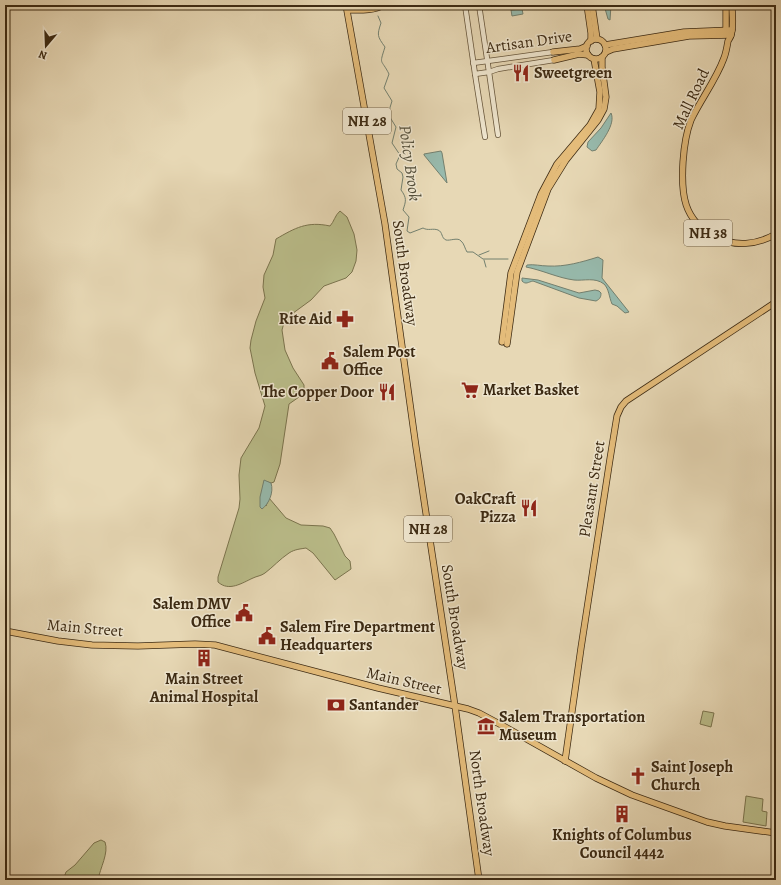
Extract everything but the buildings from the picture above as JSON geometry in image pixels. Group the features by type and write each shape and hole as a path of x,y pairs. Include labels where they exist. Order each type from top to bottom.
{"main road":[{"path":"347,7 364,5"},
{"path":"347,7 366,10 379,8 384,5"},
{"path":"587,5 591,41"},
{"path":"592,5 597,39"},
{"name":"Mall Road","path":"726,5 729,34"},
{"name":"Mall Road","path":"732,5 729,34 722,64 687,132 684,149 682,180 683,197 688,209 697,223 708,233 719,239 733,243 750,244 776,234"},
{"name":"South Broadway","path":"347,7 385,224 416,448 455,706"},
{"path":"605,45 684,32 729,34"},
{"path":"594,59 602,57 606,52 613,49 679,37 729,34"},
{"path":"602,57 606,97 604,109 598,120 566,160 548,189 517,272 504,343 511,273 541,194 557,164 590,125 599,109 600,92 594,59 588,55 587,46 591,41 597,39 605,45 606,52"},
{"name":"Artisan Drive","path":"553,52 580,49 587,46"},
{"name":"Artisan Drive","path":"554,60 579,54 588,55"},
{"name":"Pleasant Street","path":"565,762 586,609 619,411 626,401 776,302"},
{"name":"Main Street","path":"5,630 58,641 92,645 215,645 370,686 455,706 473,711 489,718 565,762 624,791 698,819 725,826 776,834"},
{"name":"North Broadway","path":"455,706 479,880"}],"street":[{"path":"464,5 485,137"},
{"path":"479,5 498,135"},
{"name":"Artisan Drive","path":"474,63 553,52"},
{"name":"Artisan Drive","path":"475,74 554,60"}],"green space":[{"path":"340,211 347,217 354,234 357,250 356,261 352,272 346,278 324,286 311,300 285,319 282,330 285,350 293,368 304,385 304,390 299,397 289,404 280,464 274,482 271,483 264,481 266,506 269,498 286,518 301,525 323,526 330,528 345,556 350,561 351,569 335,580 313,553 306,548 289,553 262,575 254,577 236,586 222,585 218,582 218,577 239,508 239,475 241,458 259,428 265,406 255,373 250,348 256,321 265,298 263,287 264,275 273,255 276,239 302,226 315,224 330,226"},
{"path":"703,711 714,713 711,727 700,724"},
{"path":"746,796 763,799 762,811 767,812 766,826 743,822"},
{"path":"101,840 105,842 106,851 98,880 63,880 66,872 75,865 94,843"}],"shaded area":[{"path":"604,5 611,5 610,20 608,19"},
{"path":"522,9 523,14 512,16 511,10"},
{"path":"611,113 612,122 608,132 596,150 592,151 587,147 588,142 601,128"},
{"path":"441,151 442,153 447,183 424,155"},
{"path":"598,257 603,260 602,278 629,312 625,313 617,306 612,304 607,288 601,282 593,280 568,279 526,267 527,265 567,265"},
{"path":"522,278 538,280 579,293 595,290 601,293 601,296 596,301 579,298 533,281 525,283 522,281"},
{"path":"264,480 271,483 272,490 269,501 262,509 260,507 260,497"}],"waterway":[{"name":"Policy Brook","path":"378,16 381,23 378,35 385,47 382,62 389,74 384,88 392,101 388,114 396,127 392,143 400,155 396,164 397,169 402,173 403,177 401,190 405,200 403,210 409,217 407,231 410,233 423,228 436,229 441,232 443,238 446,240 460,240 467,252 473,252 483,259 508,259"},
{"path":"479,255 489,251"},
{"path":"484,260 486,267"}],"place":[{"name":"Sweetgreen","path":"521,73"},
{"name":"Rite Aid","path":"345,319"},
{"name":"Salem Post Office","path":"330,361"},
{"name":"Market Basket","path":"470,390"},
{"name":"The Copper Door","path":"387,392"},
{"name":"OakCraft Pizza","path":"529,508"},
{"name":"Salem DMV Office","path":"244,613"},
{"name":"Salem Fire Department Headquarters","path":"267,636"},
{"name":"Main Street Animal Hospital","path":"204,658"},
{"name":"Santander","path":"336,705"},
{"name":"Salem Transportation Museum","path":"486,726"},
{"name":"Saint Joseph Church","path":"638,776"},
{"name":"Knights of Columbus Council 4442","path":"622,814"}]}
